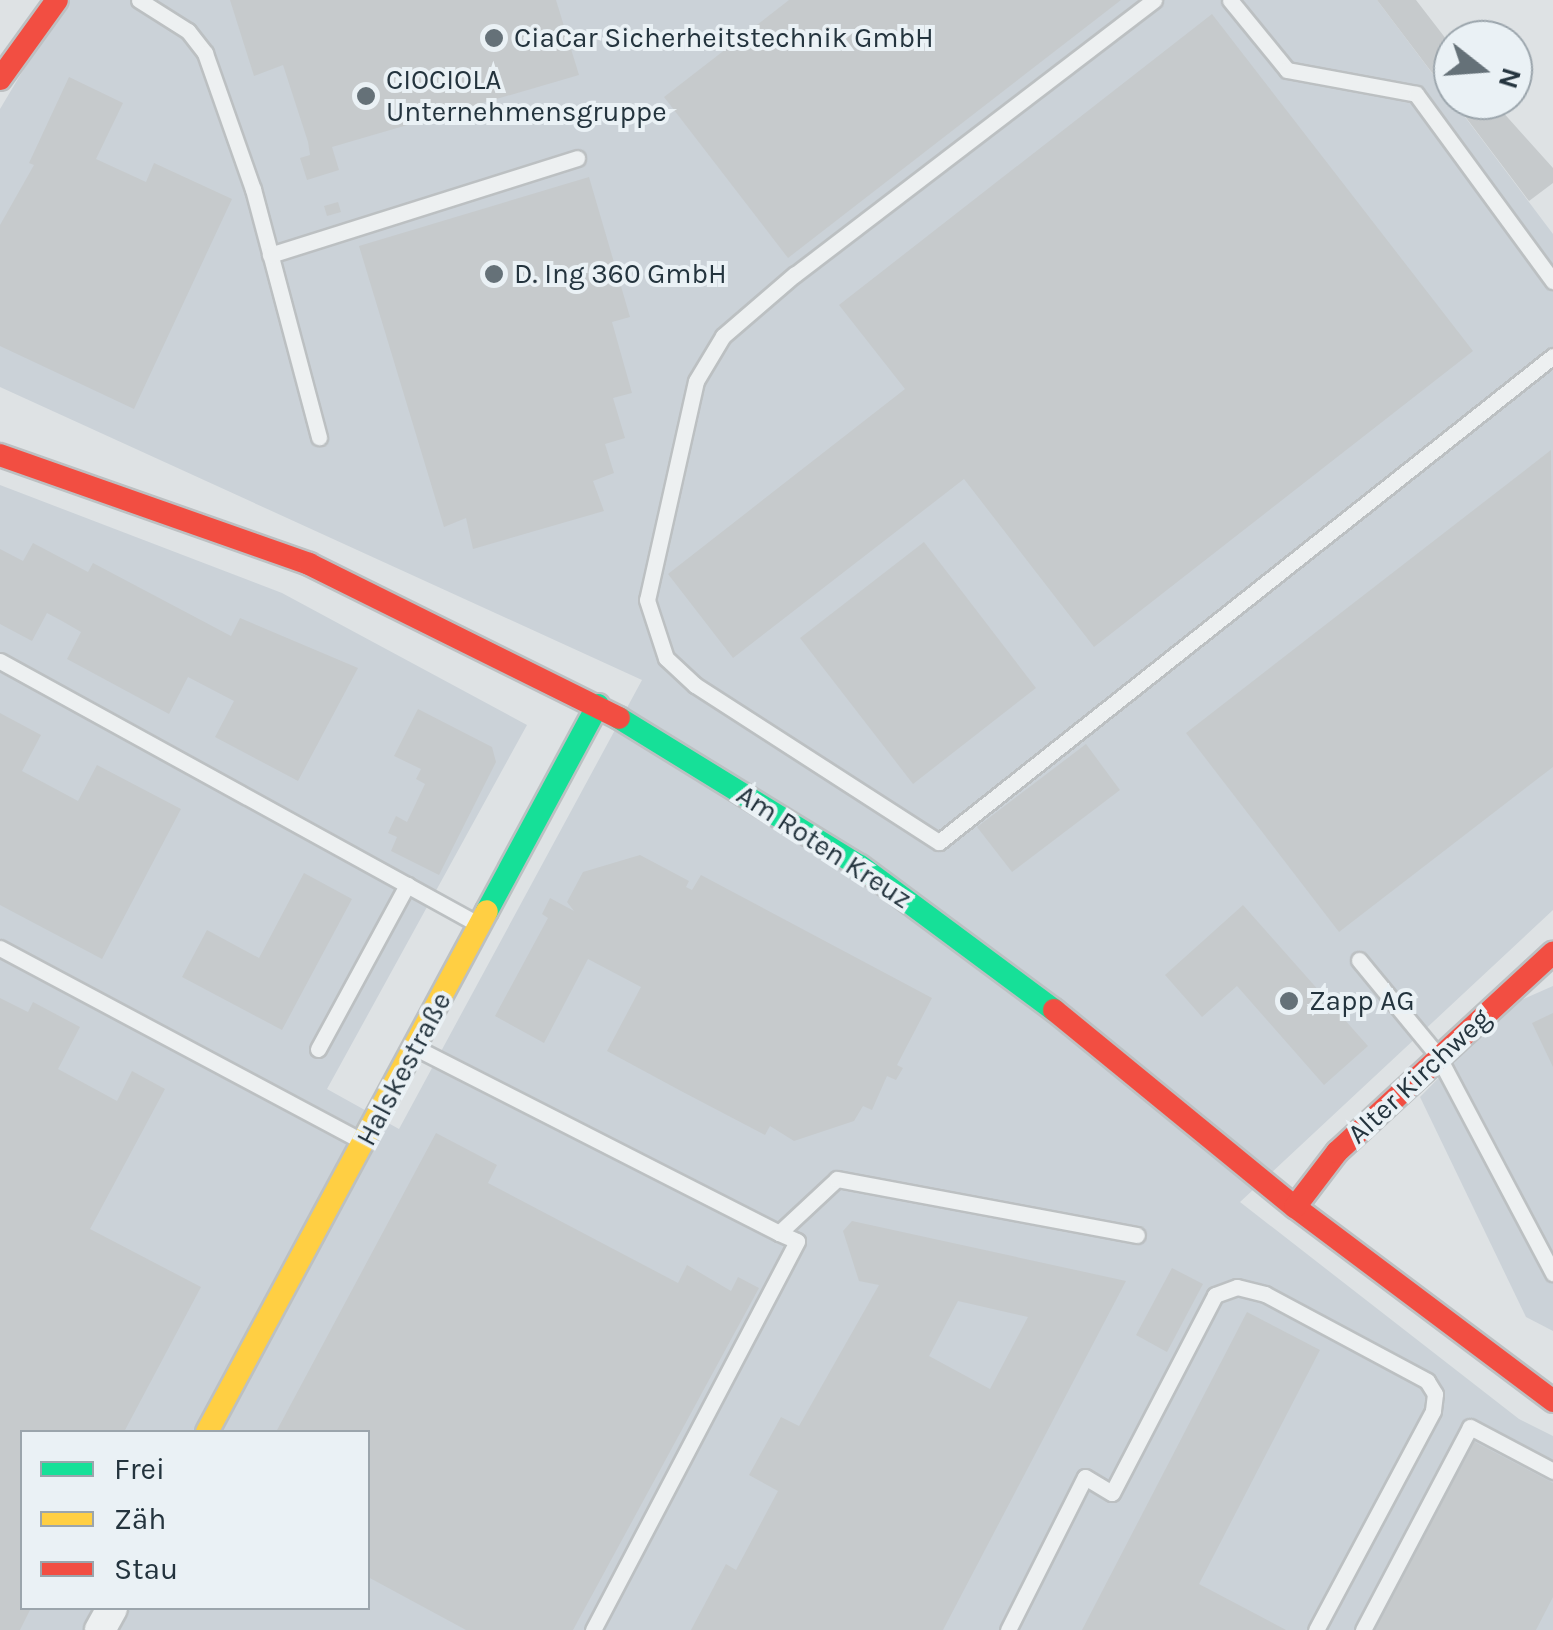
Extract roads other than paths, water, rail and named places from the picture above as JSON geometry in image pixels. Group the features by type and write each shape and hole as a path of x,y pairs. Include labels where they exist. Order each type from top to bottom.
{"street":[{"path":"0,79 55,1"},
{"name":"Am Roten Kreuz","path":"0,455 308,564 598,705 860,866 1075,1025 1295,1207 1553,1400"},
{"name":"Halskestraße","path":"208,1430 598,705"},
{"name":"Alter Kirchweg","path":"1295,1207 1337,1152 1553,953"}],"lane":[{"path":"139,0 188,31 205,52 270,255 318,437"},
{"path":"1154,0 795,274 724,336 696,381 647,600 666,658 695,685 938,842 1553,356"},
{"path":"1230,0 1288,70 1416,94 1553,281"},
{"path":"270,255 576,158"},
{"path":"0,661 480,925"},
{"path":"318,1049 407,885"},
{"path":"0,948 364,1143"},
{"path":"1359,960 1438,1056 1553,1273"},
{"path":"416,1048 797,1242 593,1630"},
{"path":"779,1233 837,1179 1137,1235"},
{"path":"1008,1630 1085,1478 1112,1492 1215,1295 1236,1286 1265,1294 1427,1381 1435,1394 1433,1410 1316,1630"},
{"path":"1363,1630 1470,1427 1553,1471"}],"place":[{"name":"CiaCar Sicherheitstechnik GmbH","path":"494,38"},
{"name":"CIOCIOLA Unternehmensgruppe","path":"366,96"},
{"name":"D. Ing 360 GmbH","path":"494,274"},
{"name":"Zapp AG","path":"1289,1001"}]}
